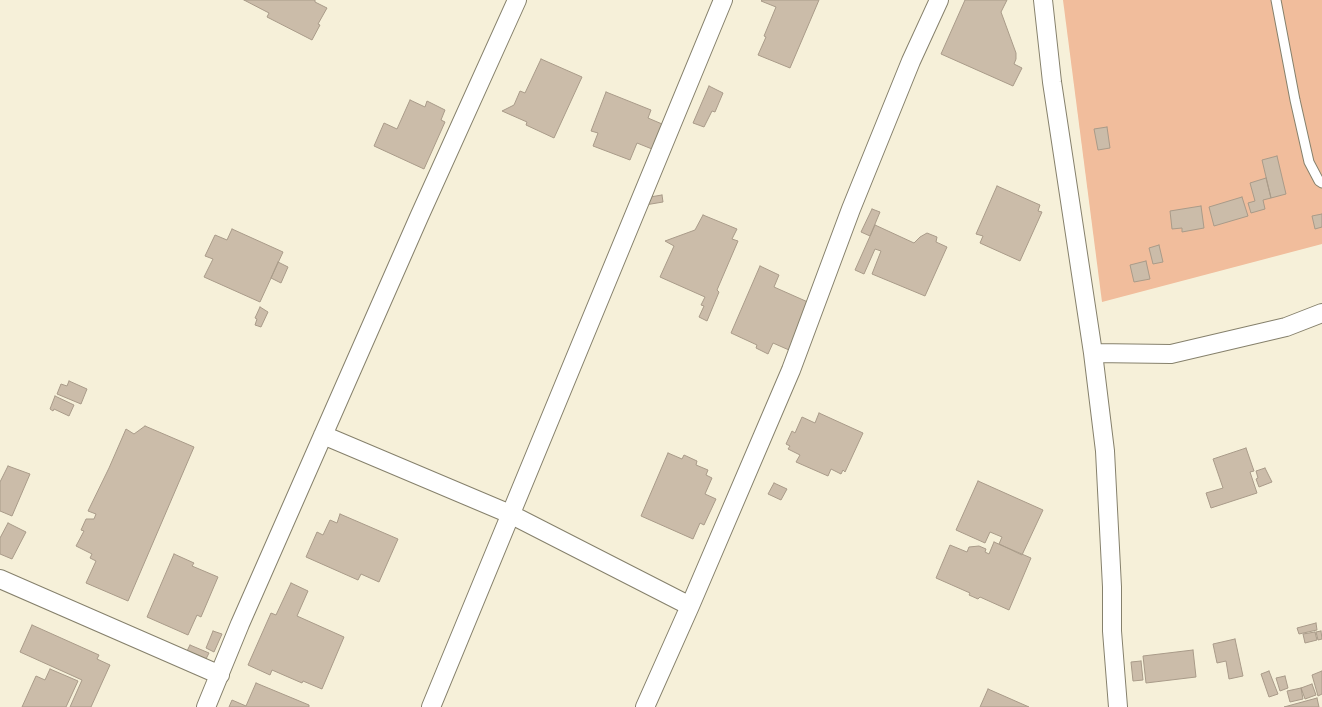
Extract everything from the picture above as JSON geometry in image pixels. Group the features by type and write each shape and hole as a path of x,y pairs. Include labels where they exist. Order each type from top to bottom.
{"street":[{"path":"206,707 240,624 323,435 517,0"},
{"path":"432,707 510,514 723,0"},
{"path":"645,707 791,370 851,208 911,61 939,0"},
{"path":"1043,0 1052,82 1093,353 1105,451 1112,587 1112,631 1118,707"},
{"path":"1093,353 1171,354 1286,327 1322,313"},
{"path":"323,435 510,514 690,606"},
{"path":"0,579 220,675"}],"lane":[{"path":"1276,0 1295,100 1309,162 1319,181 1322,183"}],"shaded area":[{"path":"1063,0 1322,0 1322,244 1102,302"}],"building":[{"path":"244,0 315,0 315,2 327,8 318,24 320,25 312,40 267,17 269,13"},
{"path":"819,0 790,68 758,55 776,7 761,1"},
{"path":"965,0 1007,0 1001,12 1016,53 1014,64 1022,68 1013,86 941,54"},
{"path":"541,59 582,77 554,138 526,125 527,122 502,111 514,105 520,91 525,93"},
{"path":"709,86 723,93 715,112 712,111 704,127 693,123"},
{"path":"606,92 651,110 648,118 662,124 657,151 637,143 630,160 593,146 598,133 591,131"},
{"path":"410,100 425,107 427,101 445,110 441,120 445,122 424,169 374,146 384,123 397,129"},
{"path":"1107,127 1110,148 1098,150 1094,129"},
{"path":"1277,156 1286,194 1271,198 1262,160"},
{"path":"1266,178 1271,198 1263,200 1265,209 1251,213 1248,203 1255,201 1250,183"},
{"path":"997,186 1040,205 1038,211 1042,212 1020,261 980,243 983,236 976,234"},
{"path":"662,195 663,202 645,205 644,198"},
{"path":"1242,197 1248,216 1214,226 1209,207"},
{"path":"1201,206 1204,228 1182,232 1182,228 1172,229 1170,211"},
{"path":"872,209 880,212 870,236 861,232"},
{"path":"1322,214 1322,227 1315,229 1312,216"},
{"path":"703,215 737,229 732,239 738,241 717,290 719,292 707,321 699,317 704,306 701,305 705,297 660,277 674,246 665,241 695,230"},
{"path":"875,225 914,243 927,233 937,237 936,242 947,247 925,296 872,274 881,251 875,249 864,274 855,270"},
{"path":"232,229 283,252 260,302 204,277 213,259 205,256 215,235 227,240"},
{"path":"1159,245 1163,262 1153,264 1149,248"},
{"path":"1146,261 1150,279 1134,282 1130,265"},
{"path":"278,262 288,267 281,283 271,278"},
{"path":"760,266 779,275 774,287 810,303 789,350 773,343 768,354 756,348 757,345 731,333"},
{"path":"260,307 268,312 261,327 255,325 257,319 255,318"},
{"path":"69,381 87,389 81,404 57,394 61,384 67,386"},
{"path":"55,396 74,405 69,416 54,409 53,411 50,409"},
{"path":"819,413 863,433 845,472 843,470 841,474 831,469 828,476 796,462 800,455 788,449 790,446 786,444 792,431 795,433 802,417 815,423"},
{"path":"145,426 194,447 128,601 86,583 96,561 90,558 92,554 76,546 84,531 81,530 86,519 94,519 96,514 88,511 126,429 134,434"},
{"path":"1246,448 1254,471 1250,472 1257,493 1211,508 1206,493 1223,488 1213,459"},
{"path":"668,453 682,459 684,455 697,461 696,465 708,470 706,475 712,478 705,494 716,499 704,525 700,523 693,539 641,516"},
{"path":"8,466 30,474 12,516 0,511 0,482"},
{"path":"1265,468 1272,482 1259,487 1256,479 1258,478 1256,471"},
{"path":"978,481 1043,510 1022,555 999,544 1002,537 990,532 985,543 956,530"},
{"path":"774,483 787,489 781,500 768,494"},
{"path":"340,514 398,539 379,582 361,574 358,580 306,557 317,532 323,535 330,520 337,523"},
{"path":"8,523 26,532 12,559 0,554 0,538"},
{"path":"994,542 1031,558 1009,610 980,597 978,599 969,595 970,593 936,578 950,545 967,552 969,547 979,546 986,549 985,552 989,554"},
{"path":"174,554 194,563 192,566 218,577 201,617 197,615 188,635 147,617"},
{"path":"291,583 308,591 297,616 344,637 322,689 303,681 302,683 272,670 270,675 248,665 271,613 276,615"},
{"path":"1316,623 1317,630 1299,634 1297,628"},
{"path":"32,625 99,655 97,659 110,665 91,707 70,707 82,680 20,652"},
{"path":"213,631 222,634 214,652 206,648"},
{"path":"1321,631 1322,639 1318,640 1316,632"},
{"path":"1315,632 1317,640 1305,643 1303,634"},
{"path":"1235,639 1243,676 1229,679 1226,661 1217,663 1213,644"},
{"path":"190,645 209,653 205,661 186,653"},
{"path":"1193,650 1196,677 1146,683 1143,656"},
{"path":"1141,661 1143,680 1133,681 1131,662"},
{"path":"50,669 78,681 66,707 22,707 36,676 45,680"},
{"path":"1269,671 1278,694 1269,697 1261,674"},
{"path":"1322,671 1322,694 1318,696 1312,675"},
{"path":"1285,676 1288,688 1280,691 1276,678"},
{"path":"256,683 309,705 309,707 229,707 232,700 246,706"},
{"path":"1312,684 1316,695 1305,699 1301,688"},
{"path":"1301,688 1303,699 1290,702 1287,691"},
{"path":"988,689 1029,707 980,707"},
{"path":"1317,698 1319,707 1284,707"}]}
